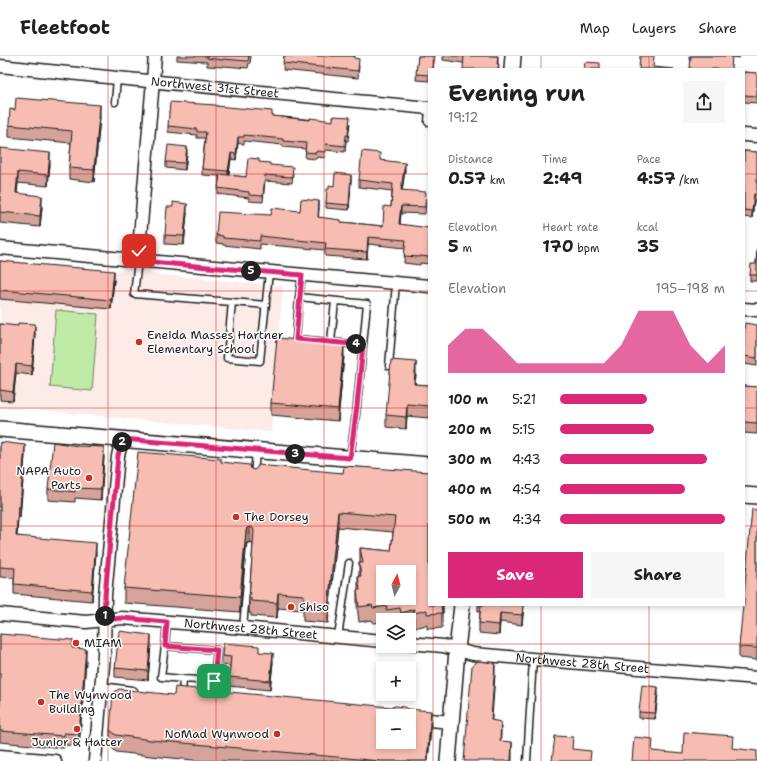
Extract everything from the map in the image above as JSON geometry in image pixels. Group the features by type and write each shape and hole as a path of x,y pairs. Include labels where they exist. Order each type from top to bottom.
{"street":[{"path":"138,261 155,56"},
{"path":"512,68 513,56"},
{"name":"Northwest 31st Street","path":"0,66 428,109"},
{"path":"745,135 757,136"},
{"path":"0,248 428,286"},
{"path":"745,309 757,310"},
{"path":"0,429 428,465"},
{"path":"95,761 104,654 105,595 118,456 122,439"},
{"path":"745,495 757,496"},
{"path":"448,761 462,606"},
{"name":"Northwest 28th Street","path":"0,614 86,622 122,618 376,640"},
{"name":"Northwest 28th Street","path":"416,644 443,646 473,654 757,678"},
{"path":"101,689 143,694"},
{"path":"416,719 452,722"},
{"path":"0,756 55,761"}],"lane":[{"path":"115,102 117,78"},
{"path":"138,261 134,294 266,304"},
{"path":"232,302 227,358 260,361 269,272"},
{"path":"302,275 296,339 363,345"},
{"path":"389,366 396,283"},
{"path":"299,297 367,304 357,406 350,458"},
{"path":"332,342 335,300"},
{"path":"254,480 256,451"},
{"path":"243,628 250,546"},
{"path":"338,637 349,564"},
{"path":"165,646 217,650 214,681 161,677 167,622"},
{"path":"527,761 534,659"},
{"path":"182,697 183,679"}],"shaded area":[{"name":"Eneida Masses Hartner Elementary School","path":"0,260 283,286 271,432 0,407"}],"green space":[{"path":"56,310 98,314 92,391 50,387"}],"building":[{"path":"207,56 249,56 248,61 223,60 207,58"},
{"path":"284,56 354,56 354,58 359,59 358,71 283,63"},
{"path":"418,56 434,56 433,68 428,68 428,75 416,74"},
{"path":"464,56 498,56 498,68 463,68"},
{"path":"640,56 654,56 653,67 664,68 639,68"},
{"path":"691,56 732,56 731,68 690,68"},
{"path":"585,62 600,63 600,68 584,68"},
{"path":"745,72 757,73 757,96 745,95"},
{"path":"16,98 100,105 94,170 69,168 72,131 9,125 10,109 15,110"},
{"path":"170,102 272,111 272,116 310,120 310,118 333,121 333,116 350,117 348,135 346,135 345,146 326,144 325,152 317,151 316,153 305,152 306,143 244,135 244,137 238,137 236,154 231,153 228,171 202,169 206,132 197,132 197,129 168,126"},
{"path":"168,145 187,147 185,163 166,162"},
{"path":"0,148 50,153 48,175 18,172 16,193 42,196 40,216 0,212"},
{"path":"362,151 380,153 380,160 405,163 401,190 426,192 425,207 401,206 399,224 428,228 428,257 404,256 406,240 368,237 367,252 325,249 326,243 260,236 260,241 223,238 223,236 216,235 218,212 271,215 272,208 300,211 301,199 319,201 318,217 341,220 341,222 383,226 384,206 391,207 393,184 359,180"},
{"path":"745,151 757,152 757,194 754,194 752,211 745,210"},
{"path":"248,158 259,159 259,162 270,163 270,165 293,167 292,177 265,175 263,196 249,195 249,192 218,188 220,174 246,177"},
{"path":"335,173 351,175 349,205 326,203 327,189 329,189 329,185 334,186"},
{"path":"173,202 187,204 184,236 165,235 167,207 173,207"},
{"path":"757,248 757,275 750,275 751,264 756,264"},
{"path":"0,261 114,271 111,300 0,290"},
{"path":"18,323 35,324 32,366 16,364 13,392 0,390 0,324 18,326"},
{"path":"745,323 757,325 757,358 745,356"},
{"path":"277,338 344,344 338,409 271,403"},
{"path":"391,360 416,362 414,384 428,385 428,406 407,404 406,417 386,415"},
{"path":"745,386 757,387 757,423 745,422"},
{"path":"0,442 25,445 16,536 96,543 92,591 14,584 15,568 0,567"},
{"path":"53,442 78,446 104,447 101,489 74,488 75,492 48,489"},
{"path":"138,452 221,459 221,462 250,465 251,469 254,470 258,465 343,473 344,466 428,472 428,606 441,606 442,613 427,614 427,610 414,613 414,609 401,613 400,608 386,610 387,606 373,608 372,605 359,607 357,590 360,590 358,576 361,576 359,563 363,563 360,548 391,551 395,517 338,512 328,608 303,606 304,595 278,593 277,603 251,601 251,598 249,598 254,531 253,528 250,527 247,528 240,597 124,588"},
{"path":"752,509 757,510 757,648 739,647 743,606 745,606 745,583"},
{"path":"481,606 523,606 522,615 500,613 499,625 479,623"},
{"path":"119,631 151,635 148,671 115,668"},
{"name":"The Wynwood Building","path":"0,634 73,640 72,648 86,649 79,734 64,733 64,736 0,731"},
{"path":"223,643 259,646 259,652 273,653 270,681 229,677 231,657 222,656"},
{"path":"478,661 495,663 491,720 501,722 500,741 512,742 511,761 464,761 472,666"},
{"path":"642,685 658,687 655,713 639,712"},
{"name":"NoMad Wynwood","path":"175,687 391,707 396,706 408,709 376,709 376,749 416,749 416,710 431,711 427,761 380,761 151,740 116,735 110,730 113,693 119,689 174,695"},
{"path":"684,732 733,736 732,748 757,751 757,761 632,761 634,737 653,739 652,751 683,754"},
{"path":"555,736 573,737 572,749 591,751 590,761 552,761"}],"place":[{"name":"Eneida Masses Hartner Elementary School","path":"139,342"},
{"name":"NAPA Auto Parts","path":"89,478"},
{"name":"The Dorsey","path":"236,517"},
{"name":"Shiso","path":"291,607"},
{"name":"MIAM","path":"76,643"},
{"name":"The Wynwood Building","path":"41,702"},
{"name":"Junior & Hatter","path":"77,729"},
{"name":"NoMad Wynwood","path":"277,734"}],"route":[{"path":"139,251 138,261 302,275 296,339 363,345 350,458 122,439 118,456 104,620 122,618 167,622 165,646 217,650 214,681"}]}
